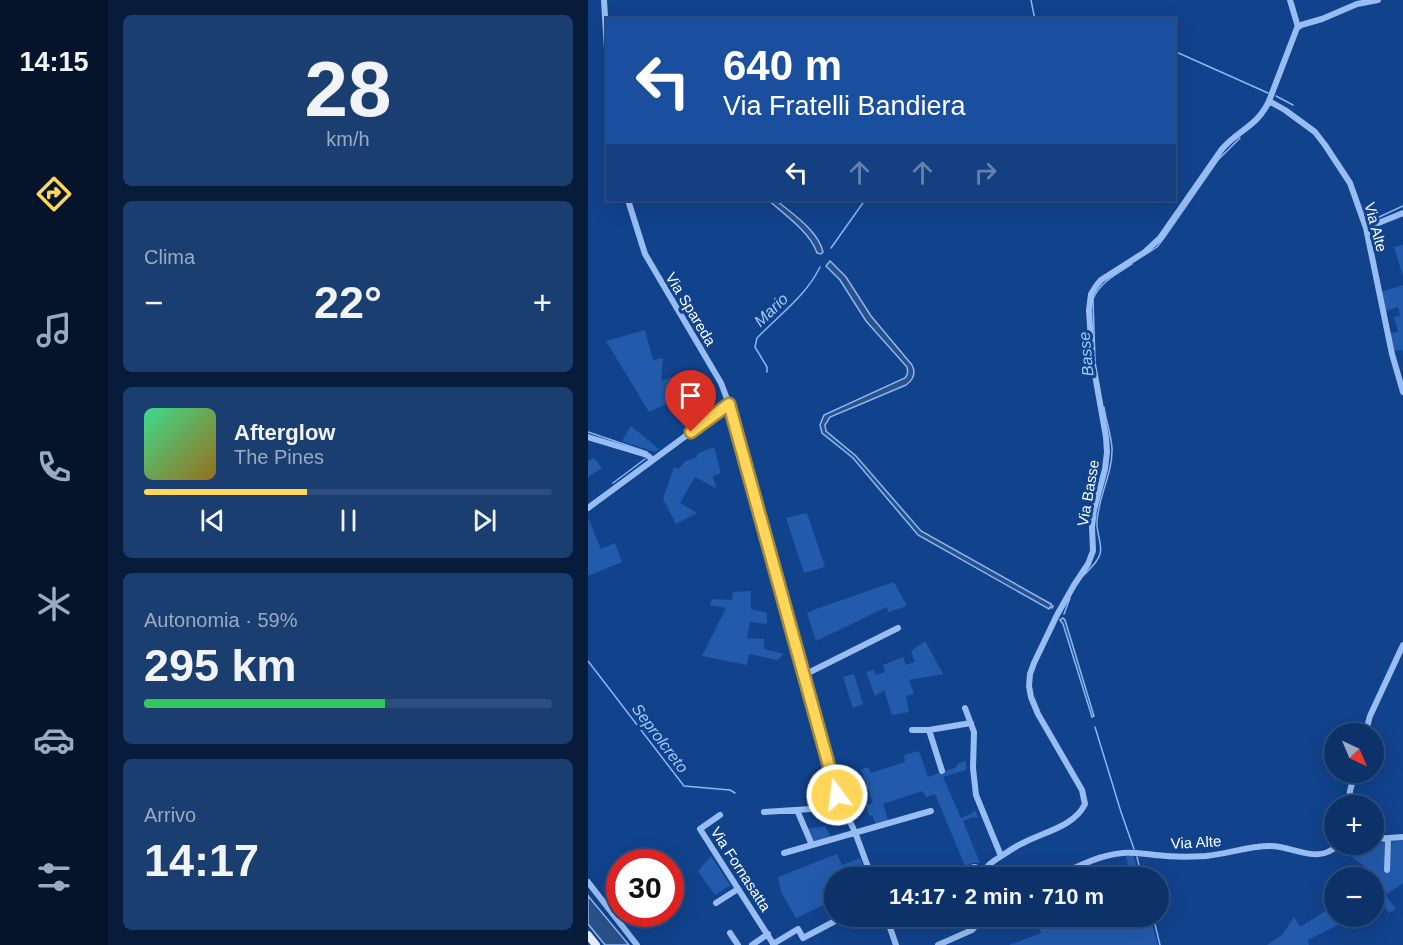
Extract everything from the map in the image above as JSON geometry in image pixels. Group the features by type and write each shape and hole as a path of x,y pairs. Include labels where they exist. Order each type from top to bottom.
{"main road":[{"path":"588,935 596,945"}],"street":[{"path":"604,0 606,33"},
{"path":"1290,0 1298,27"},
{"path":"1269,101 1298,27 1357,4 1378,0"},
{"name":"Via Alte","path":"1269,101 1286,110 1315,132 1350,183 1366,228 1392,354 1403,392"},
{"name":"Via Basse","path":"986,867 1023,843 1072,820 1085,804 1082,790 1038,714 1029,686 1034,663 1057,615 1088,564 1093,551 1092,526 1107,452 1092,358 1089,310 1091,294 1101,280 1145,252 1160,238 1222,149 1257,120 1265,111 1269,101"},
{"name":"Via Spareda","path":"628,201 645,254 721,383 729,404 837,795 855,832 868,867"},
{"path":"1366,228 1403,213"},
{"path":"588,508 729,404"},
{"path":"588,437 647,455 652,460"},
{"path":"804,675 898,628"},
{"path":"1368,723 1403,645"},
{"path":"965,708 975,738 973,768 976,795 1001,856"},
{"path":"912,730 929,730 971,723"},
{"path":"929,730 942,771"},
{"path":"764,812 842,807"},
{"path":"797,810 812,845"},
{"path":"784,853 931,811"},
{"name":"Via Fornasatta","path":"720,815 698,826 774,944 798,929"},
{"path":"1384,839 1403,837"},
{"path":"1387,870 1388,839"},
{"name":"Via Alte","path":"1078,867 1101,857 1124,853 1190,857 1268,846 1324,855"},
{"path":"588,882 637,945"},
{"path":"716,903 738,889"},
{"path":"794,921 803,938 824,927"},
{"path":"890,927 896,945"},
{"path":"938,945 975,927"},
{"path":"730,933 738,945"},
{"path":"752,945 768,934"}],"shaded area":[{"path":"769,201 777,201 804,223 820,244 823,252 821,254 817,253 809,238"},
{"path":"1403,245 1403,277 1394,247"},
{"path":"830,261 846,277 871,316 912,365 914,374 906,385 830,417 825,425 826,431 856,456 921,531 1051,604 1052,608 1049,609 918,535 853,458 822,433 820,425 824,415 905,378 908,372 907,367 866,321 840,280 826,266"},
{"path":"1403,285 1403,355 1402,350 1394,351 1390,333 1398,332 1394,317 1400,316 1398,307 1385,311 1381,292"},
{"path":"645,330 653,360 663,358 661,381 682,374 688,394 649,412 606,341"},
{"path":"631,426 659,449 655,452 622,441"},
{"path":"714,447 721,473 713,476 716,488 695,477 680,503 697,513 676,524 663,499 674,467 678,469 686,461 697,457 697,454"},
{"path":"594,458 602,468 588,477 588,461"},
{"path":"807,513 825,567 804,573 786,518"},
{"path":"588,518 601,549 615,543 622,562 588,576"},
{"path":"894,582 907,606 888,612 887,607 816,641 807,613"},
{"path":"751,591 751,609 767,613 767,624 750,622 747,638 764,639 764,649 784,654 777,660 749,654 747,665 702,656 726,608 710,605 712,599 732,600 733,592"},
{"path":"1063,618 1094,716 1092,717 1060,620"},
{"path":"925,641 943,674 909,680 914,694 906,696 909,712 892,715 884,690 875,696 866,672 874,670 876,675 885,672 883,665 903,657 906,665 915,662 911,651"},
{"path":"854,674 863,704 853,708 843,677"},
{"path":"919,751 928,777 957,767 957,764 966,761 966,770 943,777 961,818 975,810 978,818 973,817 963,821 980,863 965,866 935,794 926,797 922,791 883,804 889,823 876,825 872,815 869,816 866,805 873,803 861,770 868,767 871,773 905,762 904,755"},
{"path":"825,826 831,837 814,842 808,829"},
{"path":"1403,840 1403,883 1386,895 1396,909 1389,913 1384,906 1384,873 1389,873 1390,842"},
{"path":"837,854 842,865 860,858 864,867 824,867 824,905 796,918 781,892 778,877"},
{"path":"1350,855 1384,855 1384,867 1365,867"},
{"path":"711,856 732,888 729,886 715,895 698,871"},
{"path":"1126,856 1134,856 1137,867 1128,867"},
{"path":"588,895 606,917 606,927 614,927 629,945 605,945 588,924"},
{"path":"1324,912 1324,927 1333,927 1308,940 1309,945 1267,945 1282,935 1294,917 1300,927"},
{"path":"1039,927 1153,927 1158,945 1009,945 1041,933"}],"waterway":[{"path":"1031,0 1035,18"},
{"path":"1176,52 1268,93"},
{"path":"1276,96 1293,105"},
{"name":"Basse","path":"1148,253 1164,238 1218,160 1240,138"},
{"name":"Mario","path":"831,248 864,201"},
{"path":"1377,218 1403,206"},
{"name":"Basse","path":"1095,361 1093,299 1104,283 1132,264"},
{"name":"Mario","path":"767,372 767,367 755,347 757,338 800,296 820,267"},
{"name":"Basse","path":"1083,576 1095,563 1101,551 1097,526 1098,513 1112,457 1111,438 1104,407"},
{"path":"588,432 647,452"},
{"path":"613,483 645,459"},
{"name":"Basse","path":"1064,614 1070,598"},
{"name":"Seprolcreto","path":"588,661 684,786 730,790 735,793"},
{"name":"Basse","path":"1095,727 1134,849"},
{"name":"Basse","path":"1137,857 1139,867"},
{"name":"Basse","path":"1156,927 1160,945"}],"route":[{"path":"691,432 729,404 837,795"}]}
